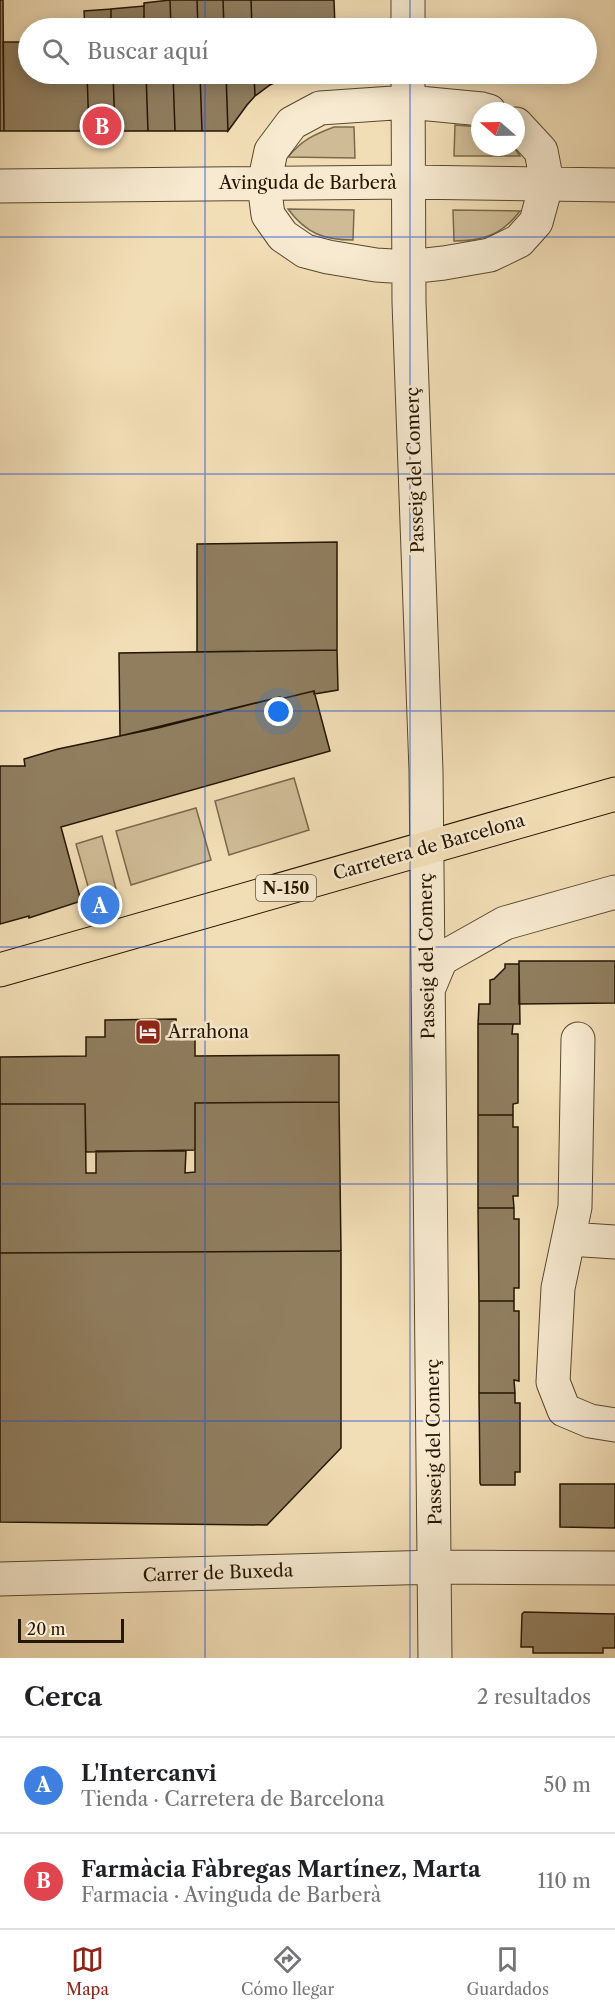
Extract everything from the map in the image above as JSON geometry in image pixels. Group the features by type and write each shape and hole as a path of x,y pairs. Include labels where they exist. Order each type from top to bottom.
{"main road":[{"name":"Carretera de Barcelona","path":"0,970 615,794"}],"street":[{"path":"408,0 408,18"},
{"path":"471,108 408,88 320,108 291,123 271,151 264,184 268,214 283,236 305,251 376,265 408,267 490,255 519,241 536,222 547,183 541,151 525,134"},
{"name":"Passeig del Comerç","path":"408,88 408,267 426,771 436,1567 435,1658"},
{"name":"Avinguda de Barberà","path":"0,186 408,182 615,185"},
{"path":"427,992 441,959 505,923 615,892"},
{"path":"578,1039 575,1207 558,1288 553,1382 564,1410 590,1421 615,1425"},
{"path":"569,1239 615,1242"},
{"name":"Carrer de Buxeda","path":"0,1579 436,1567 615,1568"}],"shaded area":[{"path":"455,125 471,126 471,156 454,156"},
{"path":"334,127 354,127 355,158 288,157 308,139"},
{"path":"288,209 354,210 353,240 333,239 316,234 302,224"},
{"path":"453,210 520,211 506,226 491,235 474,240 454,241"},
{"path":"294,778 309,830 229,855 215,801"},
{"path":"196,808 211,860 131,885 116,831"},
{"path":"102,836 116,889 91,897 76,844"}],"building":[{"path":"0,0 3,0 4,131 0,131"},
{"path":"170,0 197,0 198,18 171,18"},
{"path":"170,0 171,18 144,18 144,3"},
{"path":"197,0 223,0 224,18 198,18"},
{"path":"223,0 251,0 252,18 224,18"},
{"path":"251,0 334,0 335,18 252,18"},
{"path":"144,6 144,18 111,18 111,9"},
{"path":"111,9 111,18 84,18 84,11"},
{"path":"3,42 18,42 18,84 87,84 89,131 4,131"},
{"path":"87,84 113,84 115,131 89,131"},
{"path":"113,84 146,84 148,131 115,131"},
{"path":"146,84 173,84 175,131 148,131"},
{"path":"173,84 200,84 202,131 175,131"},
{"path":"200,84 226,84 228,131 202,131"},
{"path":"226,84 254,84 255,96 228,131"},
{"path":"254,84 272,84 270,85 255,96"},
{"path":"337,542 337,650 197,652 197,544"},
{"path":"337,650 338,690 314,694 314,691 281,699 280,697 120,736 119,653"},
{"path":"314,691 330,751 61,827 81,901 29,918 29,916 0,924 0,766 25,766 24,759 58,749"},
{"path":"519,961 615,961 615,1003 519,1004"},
{"path":"505,964 519,964 520,1024 478,1024 479,1004 490,1004 490,980 505,968"},
{"path":"176,1019 176,1036 195,1036 195,1056 339,1055 339,1102 195,1103 195,1150 86,1152 85,1104 0,1104 0,1057 86,1056 86,1037 105,1037 105,1020"},
{"path":"478,1024 513,1024 512,1034 518,1034 518,1103 513,1104 513,1115 478,1115"},
{"path":"339,1102 341,1251 0,1253 0,1104 85,1104 86,1173 96,1173 96,1151 186,1151 185,1173 195,1172 195,1103"},
{"path":"478,1115 513,1115 513,1127 518,1127 518,1196 513,1196 514,1208 478,1208"},
{"path":"478,1208 514,1208 514,1219 519,1219 519,1288 514,1288 514,1301 479,1301"},
{"path":"341,1251 341,1448 267,1525 0,1522 0,1253"},
{"path":"479,1301 514,1301 514,1311 519,1311 519,1381 514,1380 515,1393 479,1393"},
{"path":"479,1393 515,1393 515,1403 520,1403 520,1472 515,1472 515,1485 481,1485 480,1483"},
{"path":"560,1484 615,1484 615,1528 560,1527"},
{"path":"524,1612 615,1614 615,1648 603,1648 603,1653 533,1653 533,1647 521,1647 522,1614"}],"place":[{"name":"Farmàcia Fàbregas Martínez, Marta","path":"102,126"},
{"name":"L'Intercanvi","path":"100,905"},
{"name":"Arrahona","path":"148,1032"}]}
